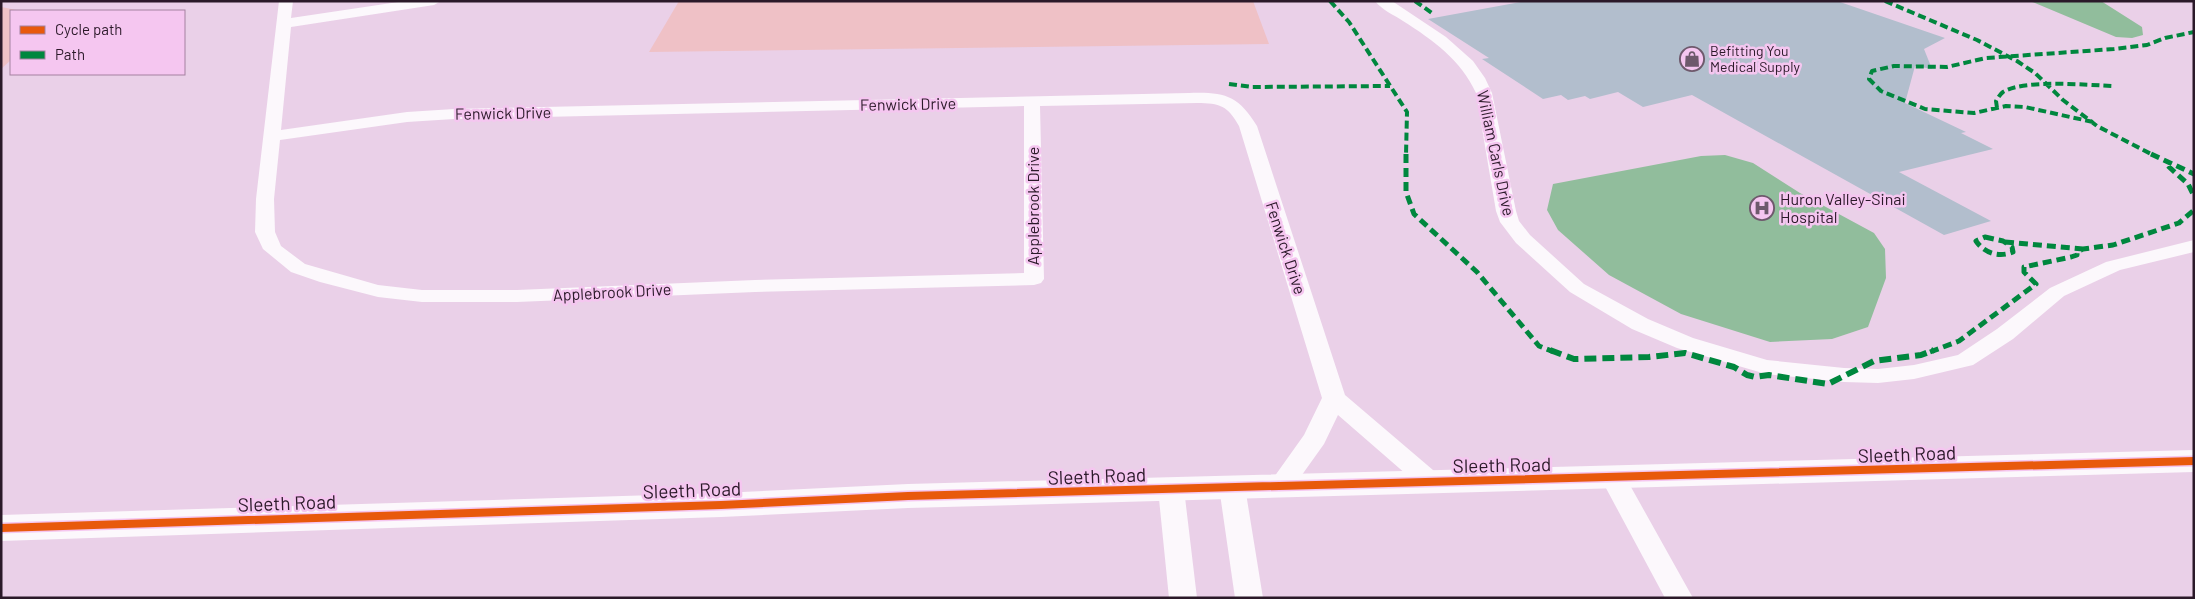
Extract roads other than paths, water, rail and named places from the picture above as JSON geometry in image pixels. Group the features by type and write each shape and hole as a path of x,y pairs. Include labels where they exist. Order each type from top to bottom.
{"street":[{"name":"Applebrook Drive","path":"286,1 265,199 265,232 274,248 298,268 327,278 378,291 422,296 517,296 755,286 1034,279 1032,101"},
{"path":"284,24 434,1"},
{"name":"William Carls Drive","path":"1382,1 1447,46 1471,68 1479,80 1484,93 1506,211 1510,222 1523,239 1577,288 1608,308 1685,343 1729,357 1766,367 1834,375 1878,376 1914,372 1966,360 2005,334 2057,292 2112,266 2194,246"},
{"name":"Fenwick Drive","path":"272,136 408,117 454,114 1204,98 1233,105 1248,126 1334,398"},
{"path":"1280,487 1315,438 1334,398 1431,482"},
{"name":"Sleeth Road","path":"1,528 712,505 908,496 2194,461"},
{"path":"1613,477 1679,598"},
{"path":"1232,487 1249,598"},
{"path":"1171,489 1183,598"}],"place":[{"name":"Befitting You Medical Supply","path":"1692,59"},
{"name":"Huron Valley-Sinai Hospital","path":"1762,208"}]}
